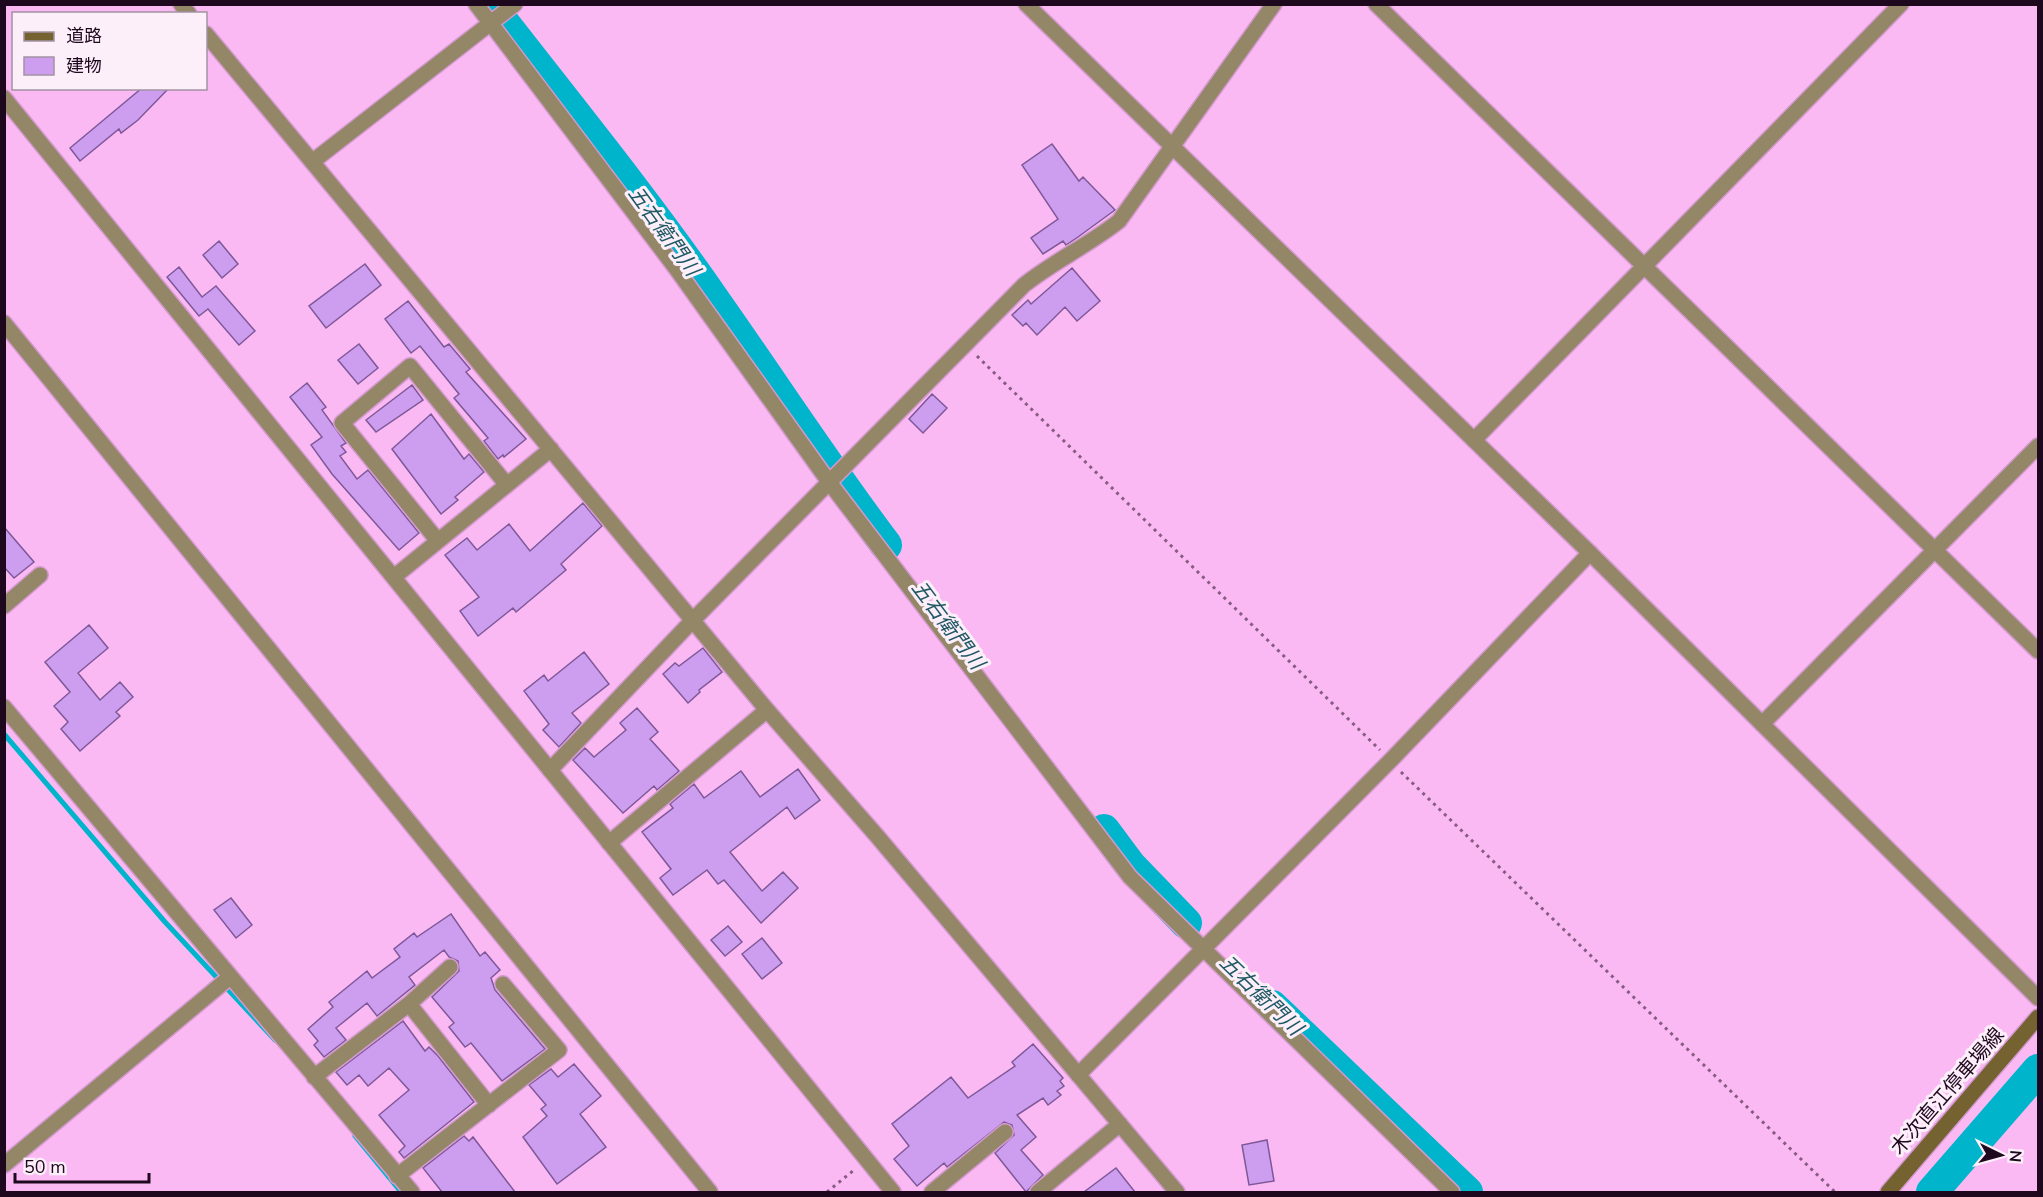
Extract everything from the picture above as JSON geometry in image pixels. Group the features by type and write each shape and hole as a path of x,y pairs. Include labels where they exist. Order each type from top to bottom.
{"main road":[{"name":"木次直江停車場線","path":"1888,1192 2038,1017"}],"street":[{"path":"476,4 675,267 829,482 1130,877 1452,1192"},
{"path":"312,162 514,4"},
{"path":"1026,4 1590,553 2038,998"},
{"path":"550,770 964,343 1024,285 1050,264 1094,241 1119,221 1274,4"},
{"path":"1376,4 2038,651"},
{"path":"1474,440 1901,4"},
{"path":"207,35 767,710 877,836 1178,1192"},
{"path":"4,98 893,1192"},
{"path":"4,323 710,1192"},
{"path":"438,541 342,423 410,366 507,485"},
{"path":"1762,724 2038,446"},
{"path":"394,577 551,449"},
{"path":"1078,1075 1390,761 1590,553"},
{"path":"4,606 40,575"},
{"path":"4,707 412,1192"},
{"path":"609,843 767,710"},
{"path":"314,1077 409,1004 450,967"},
{"path":"4,1165 230,977"},
{"path":"397,1176 559,1050 503,984"},
{"path":"409,1004 489,1105"},
{"path":"1038,1192 1120,1124"},
{"path":"932,1192 1005,1132"}],"path":[{"path":"964,343 1390,761 1835,1192"},
{"path":"827,1192 866,1159"}],"building":[{"path":"140,90 167,90 138,120 121,133 119,129 80,161 70,148"},
{"path":"1052,144 1079,181 1083,177 1115,210 1066,245 1063,241 1043,254 1031,238 1058,219 1022,165"},
{"path":"219,241 238,264 222,278 203,255"},
{"path":"365,264 381,285 326,328 309,306"},
{"path":"179,267 202,297 216,286 255,331 239,345 208,309 199,316 167,277"},
{"path":"1072,268 1100,301 1077,321 1065,307 1037,335 1026,323 1023,326 1012,315 1028,300 1031,304"},
{"path":"408,301 444,347 449,344 470,369 466,372 526,439 504,457 503,455 498,459 484,441 488,438 454,398 459,394 420,346 411,353 385,319"},
{"path":"359,344 378,368 358,384 338,360"},
{"path":"307,383 326,407 322,410 346,443 341,446 346,452 340,456 357,479 368,470 419,533 399,550 332,474 311,445 322,437 290,397"},
{"path":"412,385 423,400 376,432 366,420"},
{"path":"932,394 947,408 923,433 909,419"},
{"path":"431,414 464,459 469,454 484,472 455,497 458,500 441,514 392,449"},
{"path":"583,503 602,526 561,564 566,570 516,612 513,608 478,636 460,611 479,597 445,555 467,538 477,550 509,524 530,551"},
{"path":"4,527 34,562 14,578 4,567"},
{"path":"89,625 108,648 78,673 100,700 120,682 133,697 116,712 120,716 80,751 61,729 68,722 54,706 70,692 45,662"},
{"path":"703,648 722,672 699,690 700,692 688,703 663,674 675,663 679,666"},
{"path":"584,652 609,684 572,713 581,723 559,747 543,730 549,724 524,691 544,675 548,681"},
{"path":"637,708 658,732 650,739 679,771 657,790 654,786 623,813 573,760 585,748 594,757 626,730 620,723"},
{"path":"798,769 820,800 795,819 787,807 730,852 762,891 783,872 798,888 761,923 724,880 718,884 707,870 673,895 660,878 671,869 642,832 673,808 670,804 694,784 704,798 741,771 760,797"},
{"path":"231,898 252,925 236,938 214,910"},
{"path":"451,914 480,956 485,952 500,970 491,978 495,990 545,1049 502,1081 471,1043 465,1047 449,1027 454,1023 432,997 459,971 458,961 449,957 444,950 409,977 415,985 377,1016 367,1003 336,1028 346,1040 324,1057 314,1045 318,1041 308,1029 333,1007 329,1002 367,971 372,978 400,957 394,949 414,933 417,937"},
{"path":"728,926 742,942 725,956 711,940"},
{"path":"762,938 782,963 762,979 742,954"},
{"path":"403,1021 425,1051 429,1047 438,1056 474,1102 404,1158 399,1152 405,1146 379,1115 409,1090 389,1068 368,1086 359,1075 347,1085 336,1072"},
{"path":"1033,1044 1063,1078 1060,1081 1064,1086 1057,1091 1061,1095 1048,1105 1043,1098 1017,1115 1036,1137 1021,1150 1043,1175 1026,1192 995,1153 1014,1135 1012,1125 1004,1122 947,1167 944,1163 917,1186 894,1159 909,1146 892,1124 951,1077 968,1098 1015,1066 1012,1062"},
{"path":"574,1064 601,1096 580,1114 606,1147 557,1184 523,1137 547,1116 541,1109 546,1105 529,1085 551,1069 558,1077"},
{"path":"464,1136 469,1141 473,1137 515,1192 442,1192 423,1168"},
{"path":"1267,1140 1274,1181 1249,1185 1242,1145"},
{"path":"1116,1168 1135,1192 1084,1192"}],"waterway":[{"name":"五右衛門川","path":"489,4 662,228 886,545"},
{"path":"4,734 165,922 275,1040"},
{"name":"五右衛門川","path":"1104,830 1130,865 1186,923"},
{"name":"五右衛門川","path":"1272,1006 1467,1192"},
{"name":"五右衛門川","path":"1932,1192 2038,1070"},
{"path":"355,1136 401,1192"}]}
